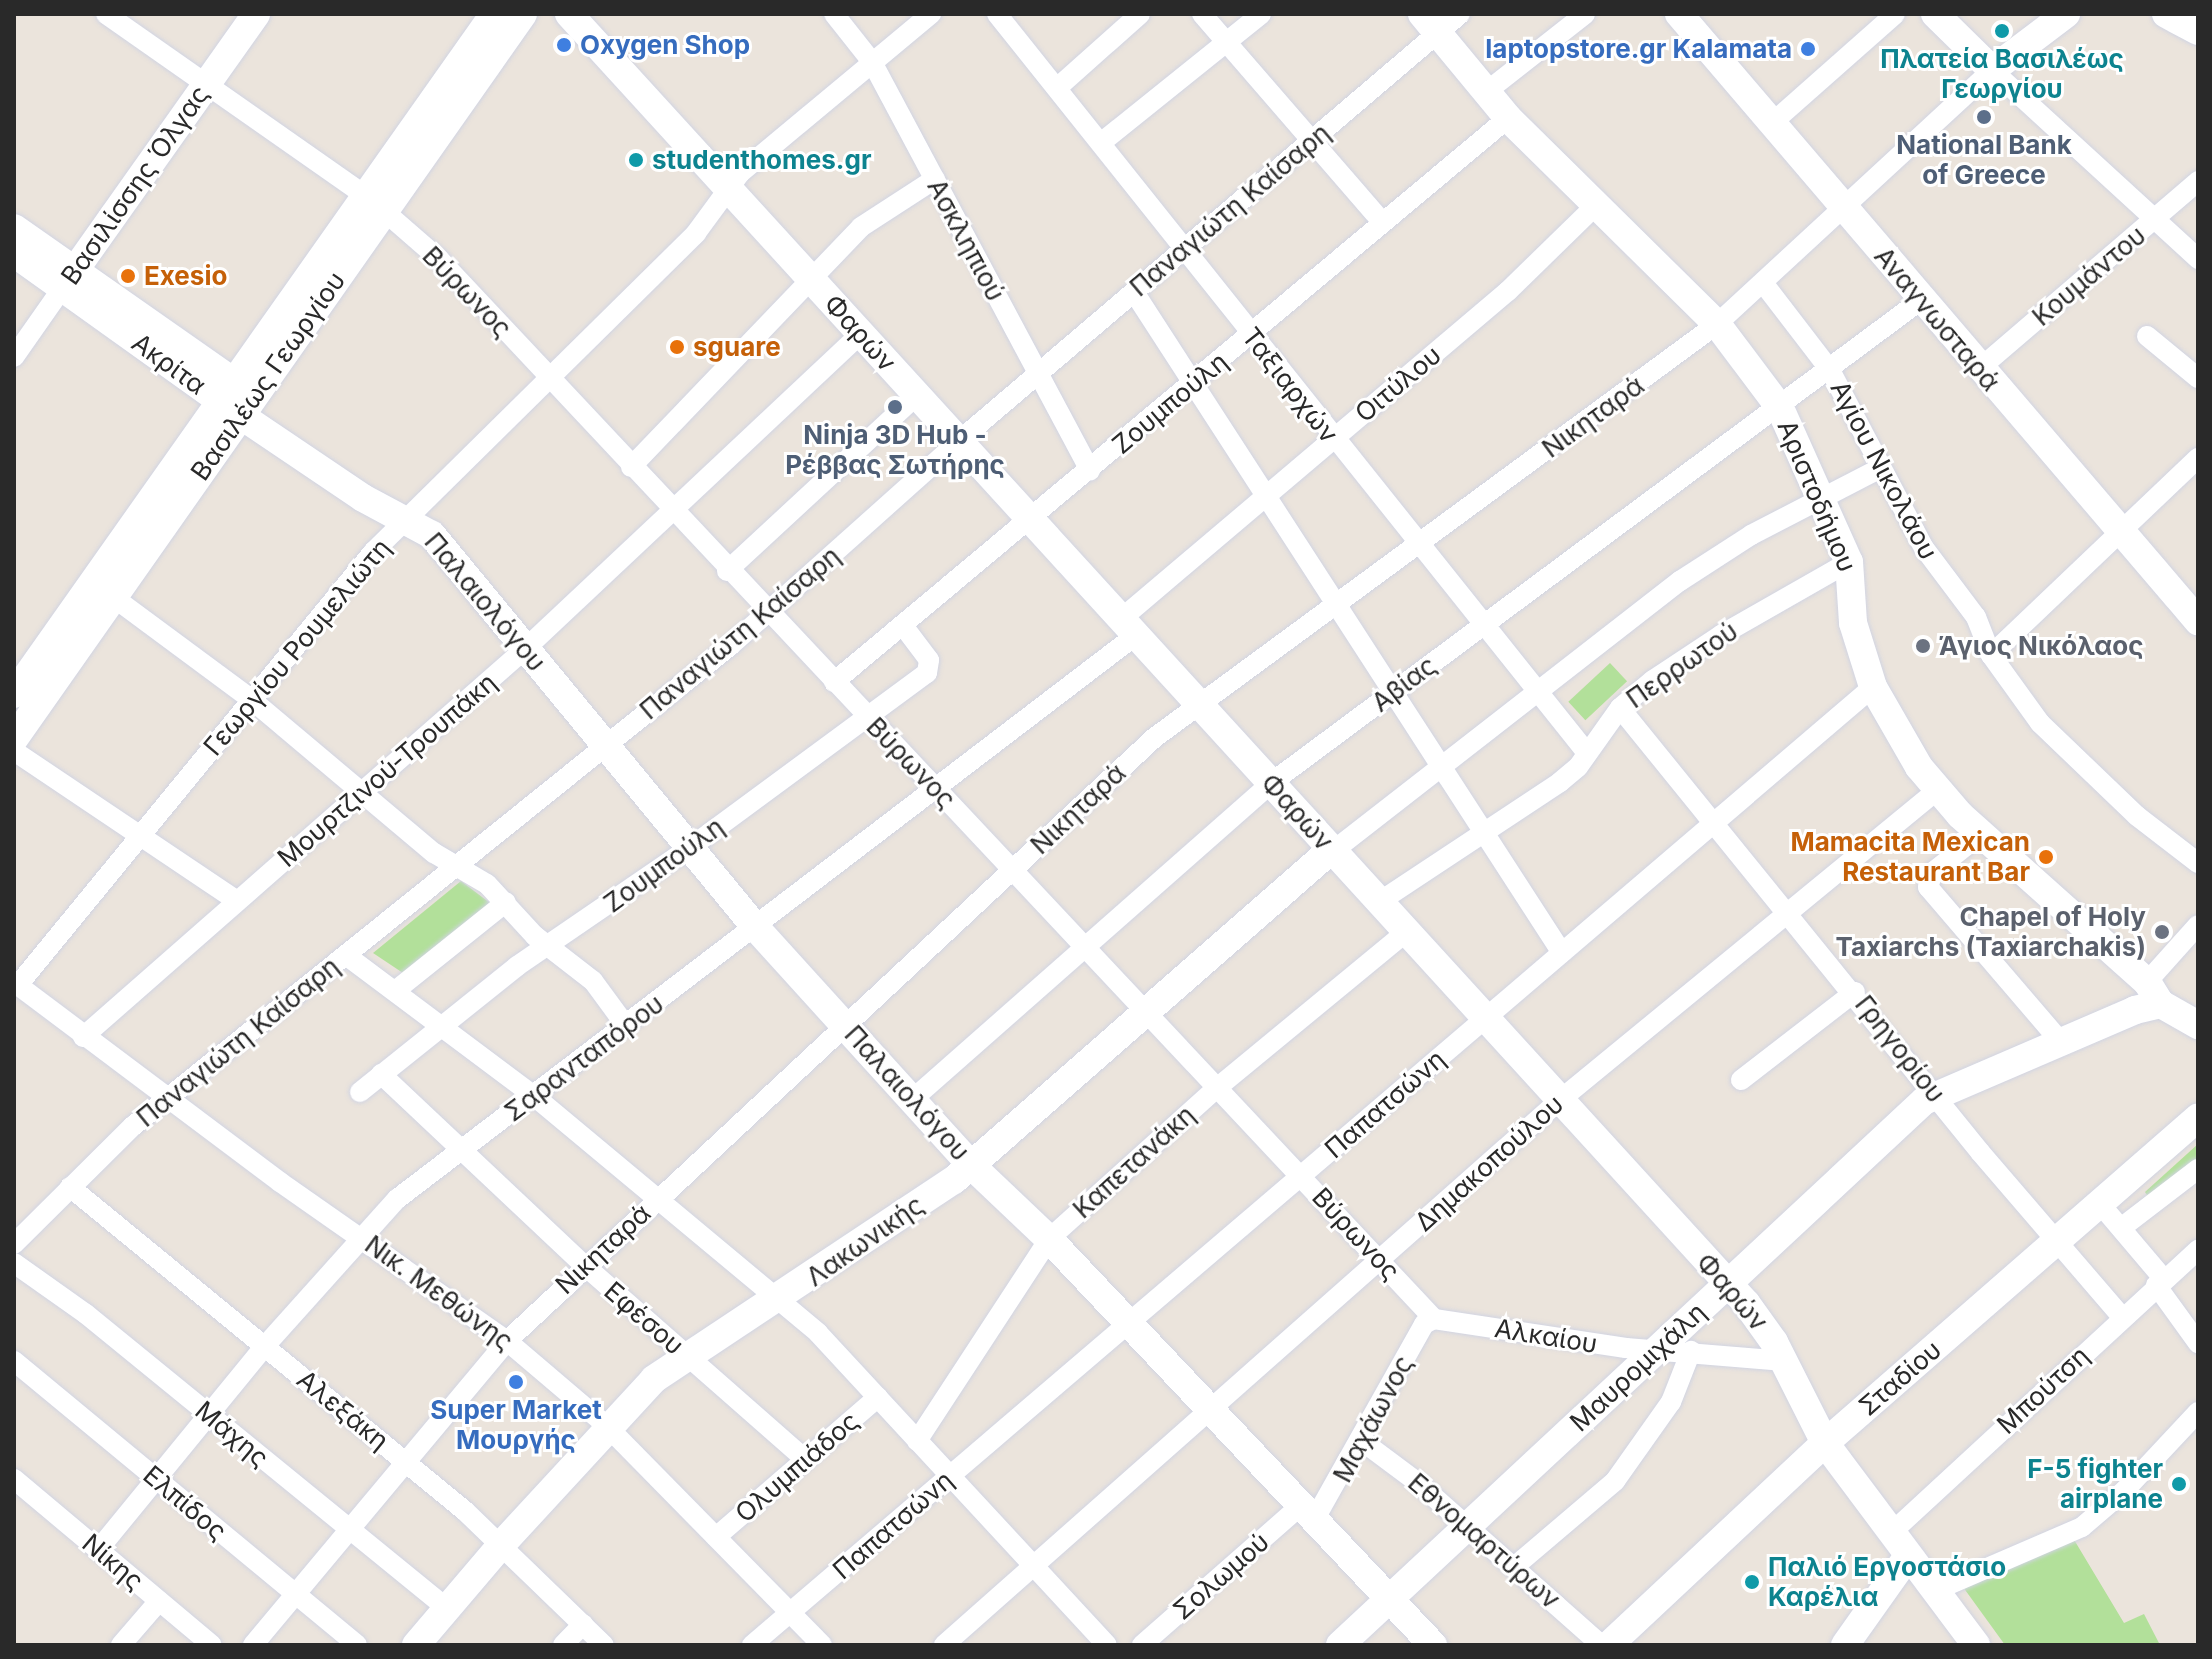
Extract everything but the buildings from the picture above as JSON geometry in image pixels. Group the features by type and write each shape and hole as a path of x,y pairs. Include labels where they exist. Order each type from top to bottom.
{"main road":[{"name":"Βασιλίσσης Όλγας","path":"69,279 256,14"},
{"name":"Βασιλέως Γεωργίου","path":"375,204 494,14"},
{"name":"Βασιλέως Γεωργίου","path":"14,694 237,399 375,204 523,14"},
{"name":"Φαρών","path":"569,14 1727,1284 1784,1361 1825,1443 1976,1645"},
{"name":"Αναγνωσταρά","path":"1679,14 1979,369 2198,620"},
{"path":"1935,14 1992,70 2066,14"},
{"path":"2166,14 2198,31"},
{"name":"Αριστοδήμου","path":"1430,23 1508,118 1717,324 1780,408 1849,562 1853,623 1873,687 1903,745 1938,790 1981,834 2154,993 2198,1025"},
{"name":"Ακρίτα","path":"14,228 69,279 237,399 363,498 408,518"},
{"name":"Ακρίτα","path":"14,253 69,279"},
{"name":"Βασιλέως Γεωργίου","path":"14,739 113,597 237,399"},
{"name":"Παλαιολόγου","path":"408,518 439,542 688,849 972,1166 1049,1239 1306,1515 1433,1645"},
{"name":"Λακωνικής","path":"416,1645 607,1426 686,1355 780,1300 972,1166 1332,850"},
{"name":"Μαυρομιχάλη","path":"1340,1645 1934,1093 2060,1041 2154,993"},
{"name":"Σταδίου","path":"1609,1645 1825,1443 2198,1118"},
{"path":"1845,1645 1908,1556"}],"street":[{"name":"Βύρωνος","path":"106,14 375,204 439,259 767,614 936,788 1434,1319"},
{"name":"Ασκληπιού","path":"834,14 872,62 1036,375 1090,471"},
{"name":"Γεωργίου Ρουμελιώτη","path":"18,985 139,833 369,556 551,381 696,233 727,187 931,14"},
{"name":"Ταξιαρχών","path":"997,14 1186,248 1332,439 1587,753"},
{"path":"1057,88 1140,14"},
{"path":"1202,14 1383,223"},
{"path":"1102,142 1261,14"},
{"name":"Παναγιώτη Καίσαρη","path":"14,1244 70,1187 169,1097 767,614 959,441 1313,140 1430,23 1460,14"},
{"path":"1486,92 1585,14"},
{"path":"1772,123 1895,14"},
{"path":"1992,70 2198,259"},
{"name":"Νικηταρά","path":"253,1645 507,1341 584,1265 1197,702 1717,324 1764,284 1992,70"},
{"name":"Ζουμπούλη","path":"834,682 904,627 1508,118"},
{"path":"631,467 810,278 873,217 935,179"},
{"name":"Κουμάντου","path":"1979,369 2198,181"},
{"name":"Οιτύλου","path":"1128,627 1332,439 1508,291 1596,205"},
{"name":"Βασιλίσσης Όλγας","path":"14,357 69,279"},
{"name":"Αγίου Νικολάου","path":"1764,284 1830,370 1879,469 1933,562 1976,617 1991,655 2068,753 2198,863"},
{"path":"1134,292 1562,953"},
{"name":"Αβίας","path":"913,1099 1271,783 1780,408 1921,300"},
{"name":"Μουρτζινού-Τρουπάκη","path":"83,1037 525,649 861,334"},
{"path":"2147,336 2198,378"},
{"path":"727,571 917,395"},
{"path":"1991,655 2198,458"},
{"path":"1332,850 1538,694 1680,581 1751,535 1879,469"},
{"name":"Περρωτού","path":"1379,902 1560,782 1587,753 1620,708 1701,647 1849,562"},
{"path":"113,597 252,700 365,791 434,853 459,864 506,902 548,947 593,981 626,1026"},
{"name":"Ζουμπούλη","path":"360,1092 548,947 688,849 930,669 929,660 904,627"},
{"name":"Σαρανταπόρου","path":"98,1550 265,1346 361,1235 459,1151 757,929 936,788 1128,627"},
{"name":"Παπατσώνη","path":"752,1645 1873,687"},
{"name":"Γρηγορίου","path":"1620,708 1789,911 2056,1243 2121,1316"},
{"path":"14,751 237,901"},
{"name":"Δημακοπούλου","path":"944,1645 1560,1100 1938,790"},
{"path":"1981,834 1933,872 1928,887 2060,1041"},
{"path":"395,991 506,902"},
{"path":"2154,993 2198,925"},
{"name":"Καπετανάκη","path":"917,1441 1049,1239 1218,1087 1406,932"},
{"path":"347,956 534,1096 780,1300 878,1397 1107,1645"},
{"name":"Νικ. Μεθώνης","path":"18,985 83,1037 507,1341 607,1426 822,1645"},
{"path":"1741,1080 1855,992"},
{"name":"Εφέσου","path":"381,1074 459,1151 584,1265 806,1460"},
{"path":"2121,1228 2198,1169"},
{"name":"Αλεξάκη","path":"70,1187 502,1544 604,1645"},
{"path":"2101,1205 2160,1281 2198,1343"},
{"name":"Μπούτση","path":"1891,1533 2121,1316 2198,1250"},
{"name":"Μάχης","path":"14,1263 210,1414 447,1608"},
{"name":"Αλκαίου","path":"1434,1319 1658,1350 1784,1361"},
{"name":"Μαχάωνος","path":"1306,1515 1362,1441 1424,1324 1434,1319"},
{"path":"1514,1567 1615,1481 1671,1402 1691,1351"},
{"name":"Ελπίδος","path":"14,1361 357,1645"},
{"name":"Ολυμπιάδος","path":"716,1537 878,1397"},
{"path":"1934,1591 2082,1527 2125,1490 2198,1412"},
{"name":"Εθνομαρτύρων","path":"1362,1441 1467,1526 1601,1645"},
{"name":"Νίκης","path":"14,1479 212,1645"},
{"name":"Σολωμού","path":"1142,1645 1306,1515"},
{"path":"121,1645 159,1601"},
{"path":"563,1645 583,1624"}],"green space":[{"path":"1610,663 1627,681 1585,720 1568,702"},
{"path":"461,881 490,903 403,973 373,953"},
{"path":"2198,1144 2198,1161 2149,1198 2145,1192"},
{"path":"2073,1538 2124,1623 2144,1614 2160,1645 2005,1645 1963,1587"}],"place":[{"name":"Πλατεία Βασιλέως Γεωργίου","path":"2002,31"},
{"name":"Oxygen Shop","path":"564,45"},
{"name":"laptopstore.gr Kalamata","path":"1808,49"},
{"name":"National Bank of Greece","path":"1984,117"},
{"name":"studenthomes.gr","path":"636,160"},
{"name":"Exesio","path":"128,276"},
{"name":"sguare","path":"677,347"},
{"name":"Ninja 3D Hub - Ρέββας Σωτήρης","path":"895,407"},
{"name":"Άγιος Νικόλαος","path":"1923,646"},
{"name":"Mamacita Mexican Restaurant Bar","path":"2046,857"},
{"name":"Chapel of Holy Taxiarchs (Taxiarchakis)","path":"2162,932"},
{"name":"Super Market Μουργής","path":"516,1382"},
{"name":"F-5 fighter airplane","path":"2179,1484"},
{"name":"Παλιό Εργοστάσιο Καρέλια","path":"1752,1582"}]}
